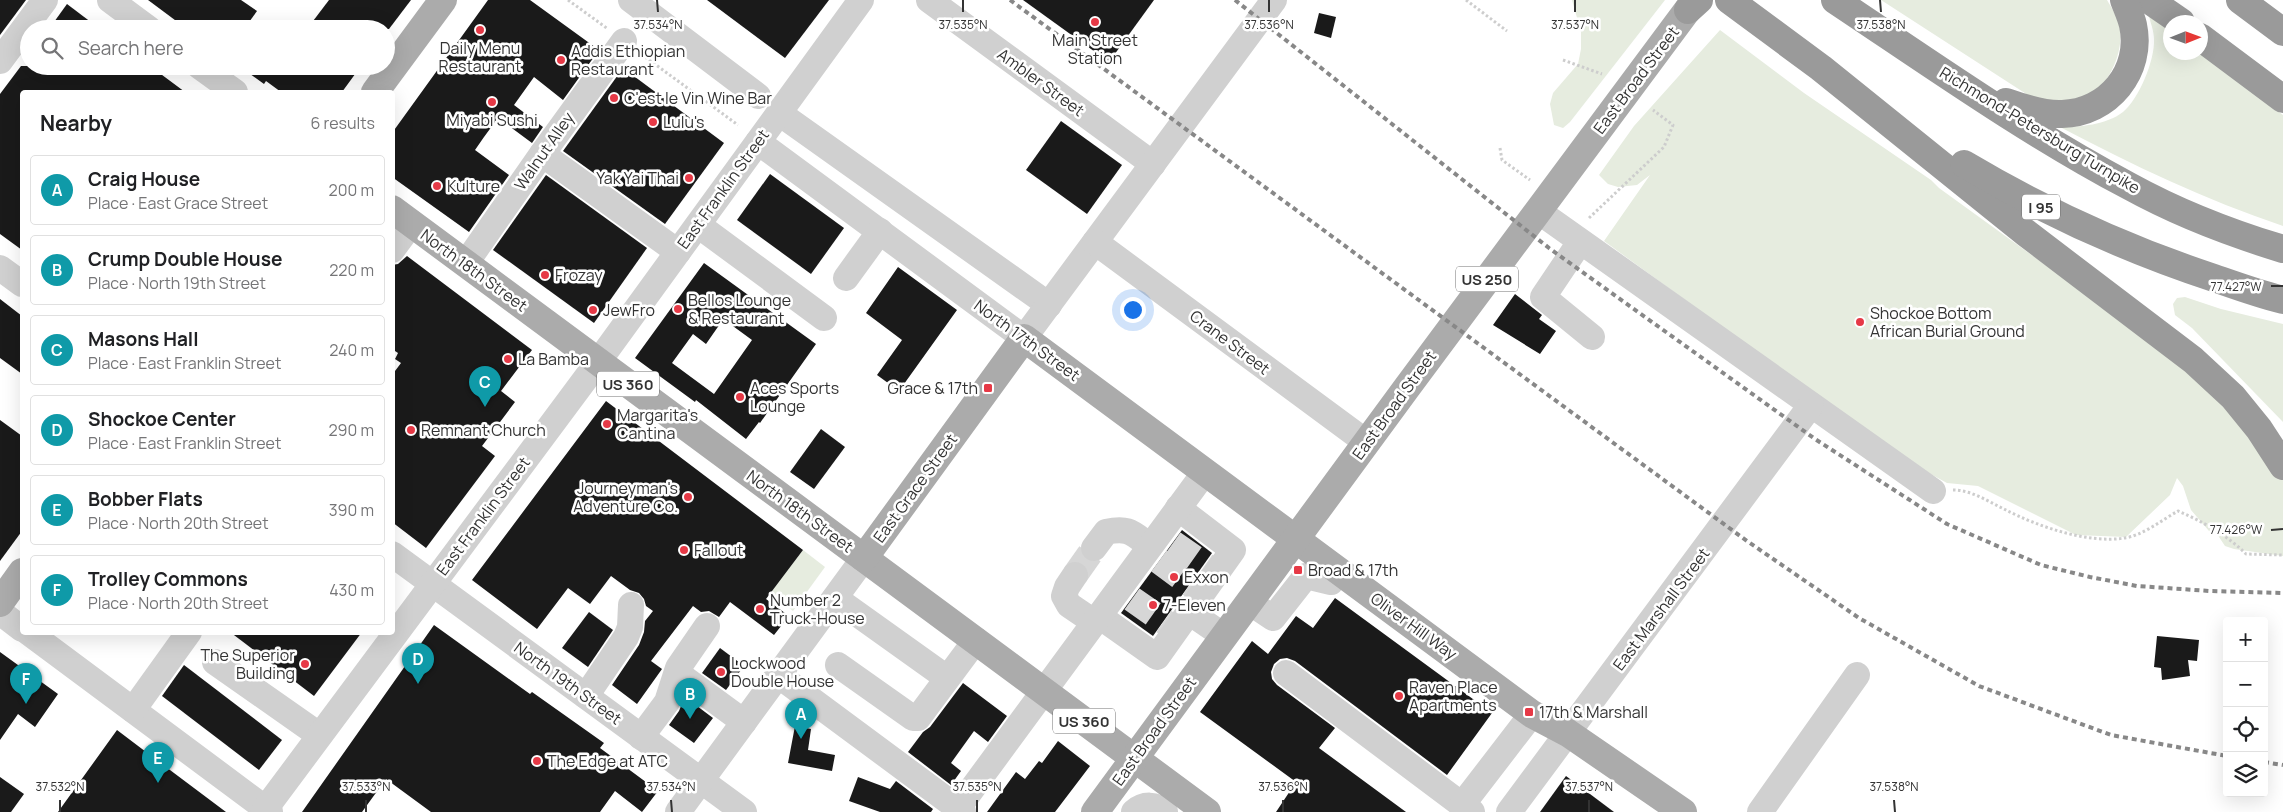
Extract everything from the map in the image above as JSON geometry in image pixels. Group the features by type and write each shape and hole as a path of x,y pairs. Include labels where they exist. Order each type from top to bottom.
{"highway":[{"name":"I 95","path":"1729,0 1821,68 1941,150 2013,194 2090,231 2171,263 2283,300"},
{"name":"Richmond-Petersburg Turnpike","path":"1835,0 2064,149 2131,187 2206,222 2283,249"},
{"path":"1959,82 2016,105 2042,112 2070,114 2092,108 2110,97 2120,86 2132,61 2134,49 2133,25 2124,0"},
{"path":"2149,0 2171,15"},
{"path":"2240,0 2283,32"},
{"path":"2208,43 2283,98"},
{"path":"1821,68 2019,226 2203,369 2254,411 2283,439"},
{"path":"2203,369 2233,397 2259,429 2283,466"}],"main road":[{"path":"395,64 443,0"},
{"name":"East Broad Street","path":"1095,812 1366,442 1691,7"},
{"path":"376,90 387,75"},
{"name":"North 18th Street","path":"402,216 1208,812"},
{"name":"North 17th Street","path":"1024,338 1295,539"},
{"name":"East Grace Street","path":"864,558 1024,338"},
{"name":"Oliver Hill Way","path":"1295,539 1532,714 1568,733 1683,812"},
{"path":"0,603 20,575"}],"street":[{"path":"30,20 45,0"},
{"path":"110,0 137,20"},
{"path":"631,0 758,96"},
{"name":"East Franklin Street","path":"395,633 598,362 861,0"},
{"name":"Ambler Street","path":"929,0 1153,164"},
{"name":"East Grace Street","path":"1024,338 1274,0"},
{"path":"0,61 20,34"},
{"name":"Walnut Alley","path":"466,263 624,41"},
{"path":"212,75 232,90"},
{"path":"779,113 1049,305"},
{"name":"North 17th Street","path":"758,142 1024,338"},
{"path":"542,154 678,252"},
{"path":"1538,211 1585,230 1811,404 1933,491"},
{"path":"395,240 402,216"},
{"path":"698,225 824,318"},
{"path":"1585,230 1542,296 1592,337"},
{"path":"846,278 880,231"},
{"name":"Crane Street","path":"1095,242 1366,442"},
{"name":"East Marshall Street","path":"1509,812 1811,404"},
{"path":"778,675 960,810 1097,619 1125,595 1158,547 1178,508 1205,472"},
{"path":"1075,575 1064,596 1069,606 1097,619 1157,657 1193,598 1233,550 1178,508"},
{"path":"1094,548 1106,532 1122,529 1130,531 1158,547"},
{"name":"North 19th Street","path":"395,556 744,812"},
{"name":"East Grace Street","path":"678,812 864,558"},
{"path":"1249,602 1273,618 1306,576 1331,582 1339,571"},
{"path":"836,598 947,678"},
{"path":"1193,598 1224,636"},
{"path":"586,696 626,637 630,627 631,605"},
{"path":"0,612 20,627"},
{"path":"641,737 667,702 677,673 707,626"},
{"path":"32,635 266,811"},
{"path":"133,710 187,635"},
{"name":"East Franklin Street","path":"266,811 319,735 394,635"},
{"path":"838,665 913,718 921,715 976,640"},
{"path":"215,662 319,735"},
{"path":"1286,672 1467,808 1532,714"},
{"path":"677,673 744,722"},
{"path":"1760,812 1857,675"},
{"path":"1134,812 1139,808 1152,805 1165,812"}],"path":[{"path":"568,0 738,125"},
{"path":"1466,0 1507,31"},
{"path":"1563,60 1602,74"},
{"path":"1585,230 1664,147 1673,124 1653,110"},
{"path":"1500,148 1502,160 1530,180"},
{"path":"1933,491 1965,490 2020,518 2058,530 2101,539 2125,538 2178,511 2194,517 2237,545 2246,554 2283,555"}],"shaded area":[{"path":"1572,0 1665,0 1570,122 1563,128 1554,125 1550,104 1553,93 1578,64 1581,49 1581,32"},
{"path":"1881,0 2107,0 2119,24 2120,46 2117,58 2106,80 2090,96 2080,101 2068,103 2046,102 2034,99"},
{"path":"2148,13 2163,25 2163,60 2208,59 2283,115 2283,226 2226,205 2170,181 2060,127 2084,126 2109,120 2129,106 2140,89 2149,68 2154,48 2153,29"},
{"name":"Shockoe Bottom African Burial Ground","path":"1720,30 1804,93 1931,180 1939,188 2149,340 2217,399 2266,456 2283,480 2283,556 2225,546 2217,534 2209,531 2191,510 2183,486 2177,478 2170,495 2126,537 2076,535 1978,486 1947,483 1905,460 1604,241 1650,175 1637,185 1618,187 1608,184 1599,175 1634,126"},
{"path":"2185,297 2221,309 2283,324 2283,422 2192,328 2175,315 2173,304 2177,298"},
{"path":"803,550 825,567 793,611 770,593"}],"building":[{"path":"0,0 26,0 0,35"},
{"path":"148,0 241,0 257,11 250,20 175,20"},
{"path":"329,0 411,0 395,21 314,20"},
{"path":"488,0 530,0 599,50 563,100 534,77 514,105 543,127 532,143 498,118 484,137 475,150 509,175 469,232 395,179 395,129"},
{"path":"707,0 829,0 785,58"},
{"name":"Main Street Station","path":"1023,0 1154,0 1109,62"},
{"path":"67,4 88,20 55,20"},
{"path":"1319,13 1336,17 1331,38 1314,33"},
{"path":"20,67 20,75 162,75 182,90 20,90 20,249 0,234 0,94"},
{"path":"623,68 724,143 665,224 563,151"},
{"path":"252,75 354,75 343,90 278,90 266,81 264,84"},
{"path":"1061,121 1122,165 1087,214 1026,170"},
{"path":"770,174 844,228 811,274 737,220"},
{"path":"546,175 647,248 594,323 493,250"},
{"path":"407,256 532,350 501,391 515,402 482,446 495,456 426,548 395,524 395,371 401,363 395,359 398,353 395,351 395,264"},
{"path":"704,263 816,344 760,423 746,439 696,400 695,402 635,358","holes":["722,321 725,323 726,321 752,340 714,394 672,363 693,334 706,344"]},
{"path":"898,267 957,310 899,391 877,375 902,340 866,313"},
{"path":"1515,294 1542,315 1539,319 1556,331 1540,354 1493,325"},
{"path":"0,299 20,314 20,373 0,358"},
{"path":"606,401 803,550 766,599 789,616 774,635 730,602 719,617 709,611 701,612 693,606 651,661 662,669 637,704 612,685 639,645 644,632 645,621 653,611 646,606 644,599 639,593 630,590 611,576 590,604 568,588 537,629 472,580"},
{"path":"0,420 20,435 20,534 0,561"},
{"path":"821,429 845,447 814,489 790,472"},
{"name":"Exxon","path":"1182,530 1212,553 1153,636 1121,613"},
{"path":"1079,549 1080,554 1085,560 1098,562 1089,573 1084,563 1076,560 1078,558 1075,555"},
{"path":"1335,598 1492,713 1447,775 1295,661 1287,658 1280,659 1274,664 1271,672 1272,679 1277,685 1335,728 1319,748 1406,812 1276,812 1296,782 1200,712 1252,641 1268,654 1296,616 1313,628"},
{"path":"589,612 613,630 588,667 562,648"},
{"path":"434,625 530,694 532,692 604,743 600,748 658,791 642,812 615,791 600,812 431,812 386,779 362,812 302,812"},
{"name":"The Superior Building","path":"234,635 360,635 314,696"},
{"path":"2157,636 2199,640 2197,661 2188,660 2190,676 2162,680 2161,668 2154,667"},
{"name":"Lockwood Double House","path":"720,648 744,666 726,690 702,673"},
{"path":"0,652 58,694 35,727 18,714 0,740"},
{"path":"184,665 282,740 259,770 162,696"},
{"path":"963,683 1007,716 988,742 974,731 951,763 961,771 951,785 908,752 923,732 930,727"},
{"path":"685,697 713,718 694,743 669,725 679,711"},
{"path":"795,726 811,729 808,750 835,755 832,771 788,763"},
{"path":"117,730 150,755 226,812 58,812"},
{"path":"1058,741 1090,766 1055,812 987,812 1016,772 1025,779 1039,761 1042,763"},
{"path":"1566,776 1614,812 1540,812"},
{"path":"0,777 24,794 11,812 0,812"},
{"path":"858,777 890,789 896,781 933,809 931,812 880,812 849,801"}],"tunnel":[{"path":"1173,543 1207,567"},
{"path":"1075,575 1094,548"},
{"path":"1159,561 1193,586"},
{"path":"1132,599 1166,623"}],"railway":[{"path":"1010,0 1747,541 1859,618 1979,686 2111,735 2223,755"},
{"path":"1235,0 1549,248 1815,439 1947,524 2041,565 2090,577 2137,586 2209,591 2283,593"},
{"path":"2268,763 2283,765"}],"place":[{"name":"Main Street Station","path":"1095,22"},
{"name":"Daily Menu Restaurant","path":"480,30"},
{"name":"Addis Ethiopian Restaurant","path":"561,60"},
{"name":"C'est le Vin Wine Bar","path":"614,98"},
{"name":"Miyabi Sushi","path":"492,102"},
{"name":"Lulu's","path":"653,122"},
{"name":"Yak Yai Thai","path":"689,178"},
{"name":"Kulture","path":"437,186"},
{"name":"Frozay","path":"545,275"},
{"name":"Bellos Lounge & Restaurant","path":"678,309"},
{"name":"JewFro","path":"593,310"},
{"name":"Shockoe Bottom African Burial Ground","path":"1860,322"},
{"name":"La Bamba","path":"508,359"},
{"name":"Grace & 17th","path":"988,388"},
{"name":"Aces Sports Lounge","path":"740,397"},
{"name":"Masons Hall","path":"485,407"},
{"name":"Margarita's Cantina","path":"607,424"},
{"name":"Remnant Church","path":"411,430"},
{"name":"Journeyman's Adventure Co.","path":"688,497"},
{"name":"Fallout","path":"684,550"},
{"name":"Broad & 17th","path":"1298,570"},
{"name":"Exxon","path":"1174,577"},
{"name":"7-Eleven","path":"1153,605"},
{"name":"Number 2 Truck-House","path":"760,609"},
{"name":"The Superior Building","path":"305,664"},
{"name":"Lockwood Double House","path":"721,672"},
{"name":"Shockoe Center","path":"418,684"},
{"name":"Raven Place Apartments","path":"1399,696"},
{"name":"Trolley Commons","path":"26,704"},
{"name":"17th & Marshall","path":"1529,712"},
{"name":"Crump Double House","path":"690,719"},
{"name":"Craig House","path":"801,739"},
{"name":"The Edge at ATC","path":"537,761"},
{"name":"Bobber Flats","path":"158,783"}]}
